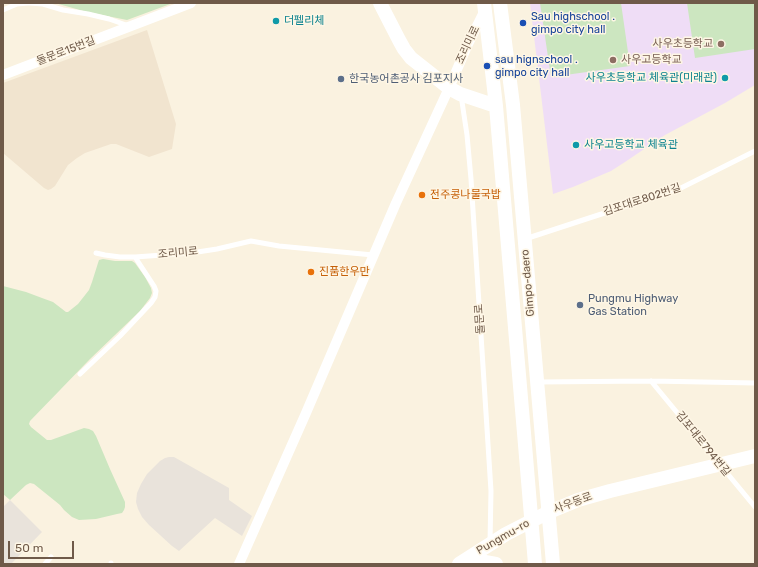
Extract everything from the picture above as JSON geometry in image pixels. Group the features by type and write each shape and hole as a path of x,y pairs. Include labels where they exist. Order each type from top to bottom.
{"main road":[{"path":"380,3 399,40 411,58 455,91 496,106"},
{"name":"Gimpo-daero","path":"500,3 513,105 553,564"},
{"path":"509,3 513,105"},
{"name":"Gimpo-daero","path":"484,6 496,106 534,564"},
{"name":"사우동로","path":"548,512 723,468 755,456"},
{"name":"사우동로","path":"723,468 755,465"},
{"name":"Pungmu-ro","path":"460,563 506,534 548,512"},
{"path":"460,563 492,564"}],"street":[{"name":"돌문로15번길","path":"3,75 191,3"},
{"name":"조리미로","path":"238,564 306,413 396,203 455,91 462,58 484,6"}],"lane":[{"path":"3,10 17,4 43,4 63,10 109,19 130,26"},
{"name":"돌문로","path":"455,91 467,135 471,179 491,491 490,544"},
{"name":"김포대로802번길","path":"524,239 681,188 755,151"},
{"name":"조리미로","path":"80,374 120,336 155,297 156,291 154,286 135,256 203,251 251,241 279,246 373,255"},
{"path":"96,253 105,256 135,256"},
{"path":"537,382 651,381 755,383"},
{"name":"김포대로794번길","path":"651,381 755,507"},
{"path":"45,564 51,557"}],"shaded area":[{"name":"사우고등학교","path":"530,3 755,3 755,85 665,135 611,171 553,194"},
{"path":"147,30 176,124 172,149 149,157 116,144 111,144 85,153 77,158 68,165 55,186 48,190 3,153 3,83"},
{"path":"169,457 174,457 229,488 229,500 252,516 242,536 215,518 179,551 149,525 142,517 138,509 136,502 137,493 147,474 160,461"},
{"path":"10,500 42,532 11,564 3,564 3,507"}],"green space":[{"path":"55,3 173,3 127,20 87,12"},
{"path":"540,3 621,3 630,66 551,77"},
{"path":"687,3 755,3 755,49 695,58"},
{"path":"99,260 132,261 135,263 151,288 152,293 150,298 140,311 90,359 30,421 29,424 47,440 51,440 84,428 93,431 96,436 125,502 125,507 122,513 96,519 79,520 72,517 34,484 30,483 26,485 10,500 3,494 3,286 26,292 53,302 68,312 78,304 89,290"}],"place":[{"name":"더펠리체","path":"276,21"},
{"name":"Sau highschool . gimpo city hall","path":"523,23"},
{"name":"사우초등학교","path":"721,44"},
{"name":"사우고등학교","path":"613,60"},
{"name":"sau hignschool . gimpo city hall","path":"487,66"},
{"name":"사우초등학교 체육관(미래관)","path":"725,78"},
{"name":"한국농어촌공사 김포지사","path":"341,79"},
{"name":"사우고등학교 체육관","path":"576,145"},
{"name":"전주콩나물국밥","path":"422,195"},
{"name":"진품한우만","path":"311,272"},
{"name":"Pungmu Highway Gas Station","path":"580,305"}]}
